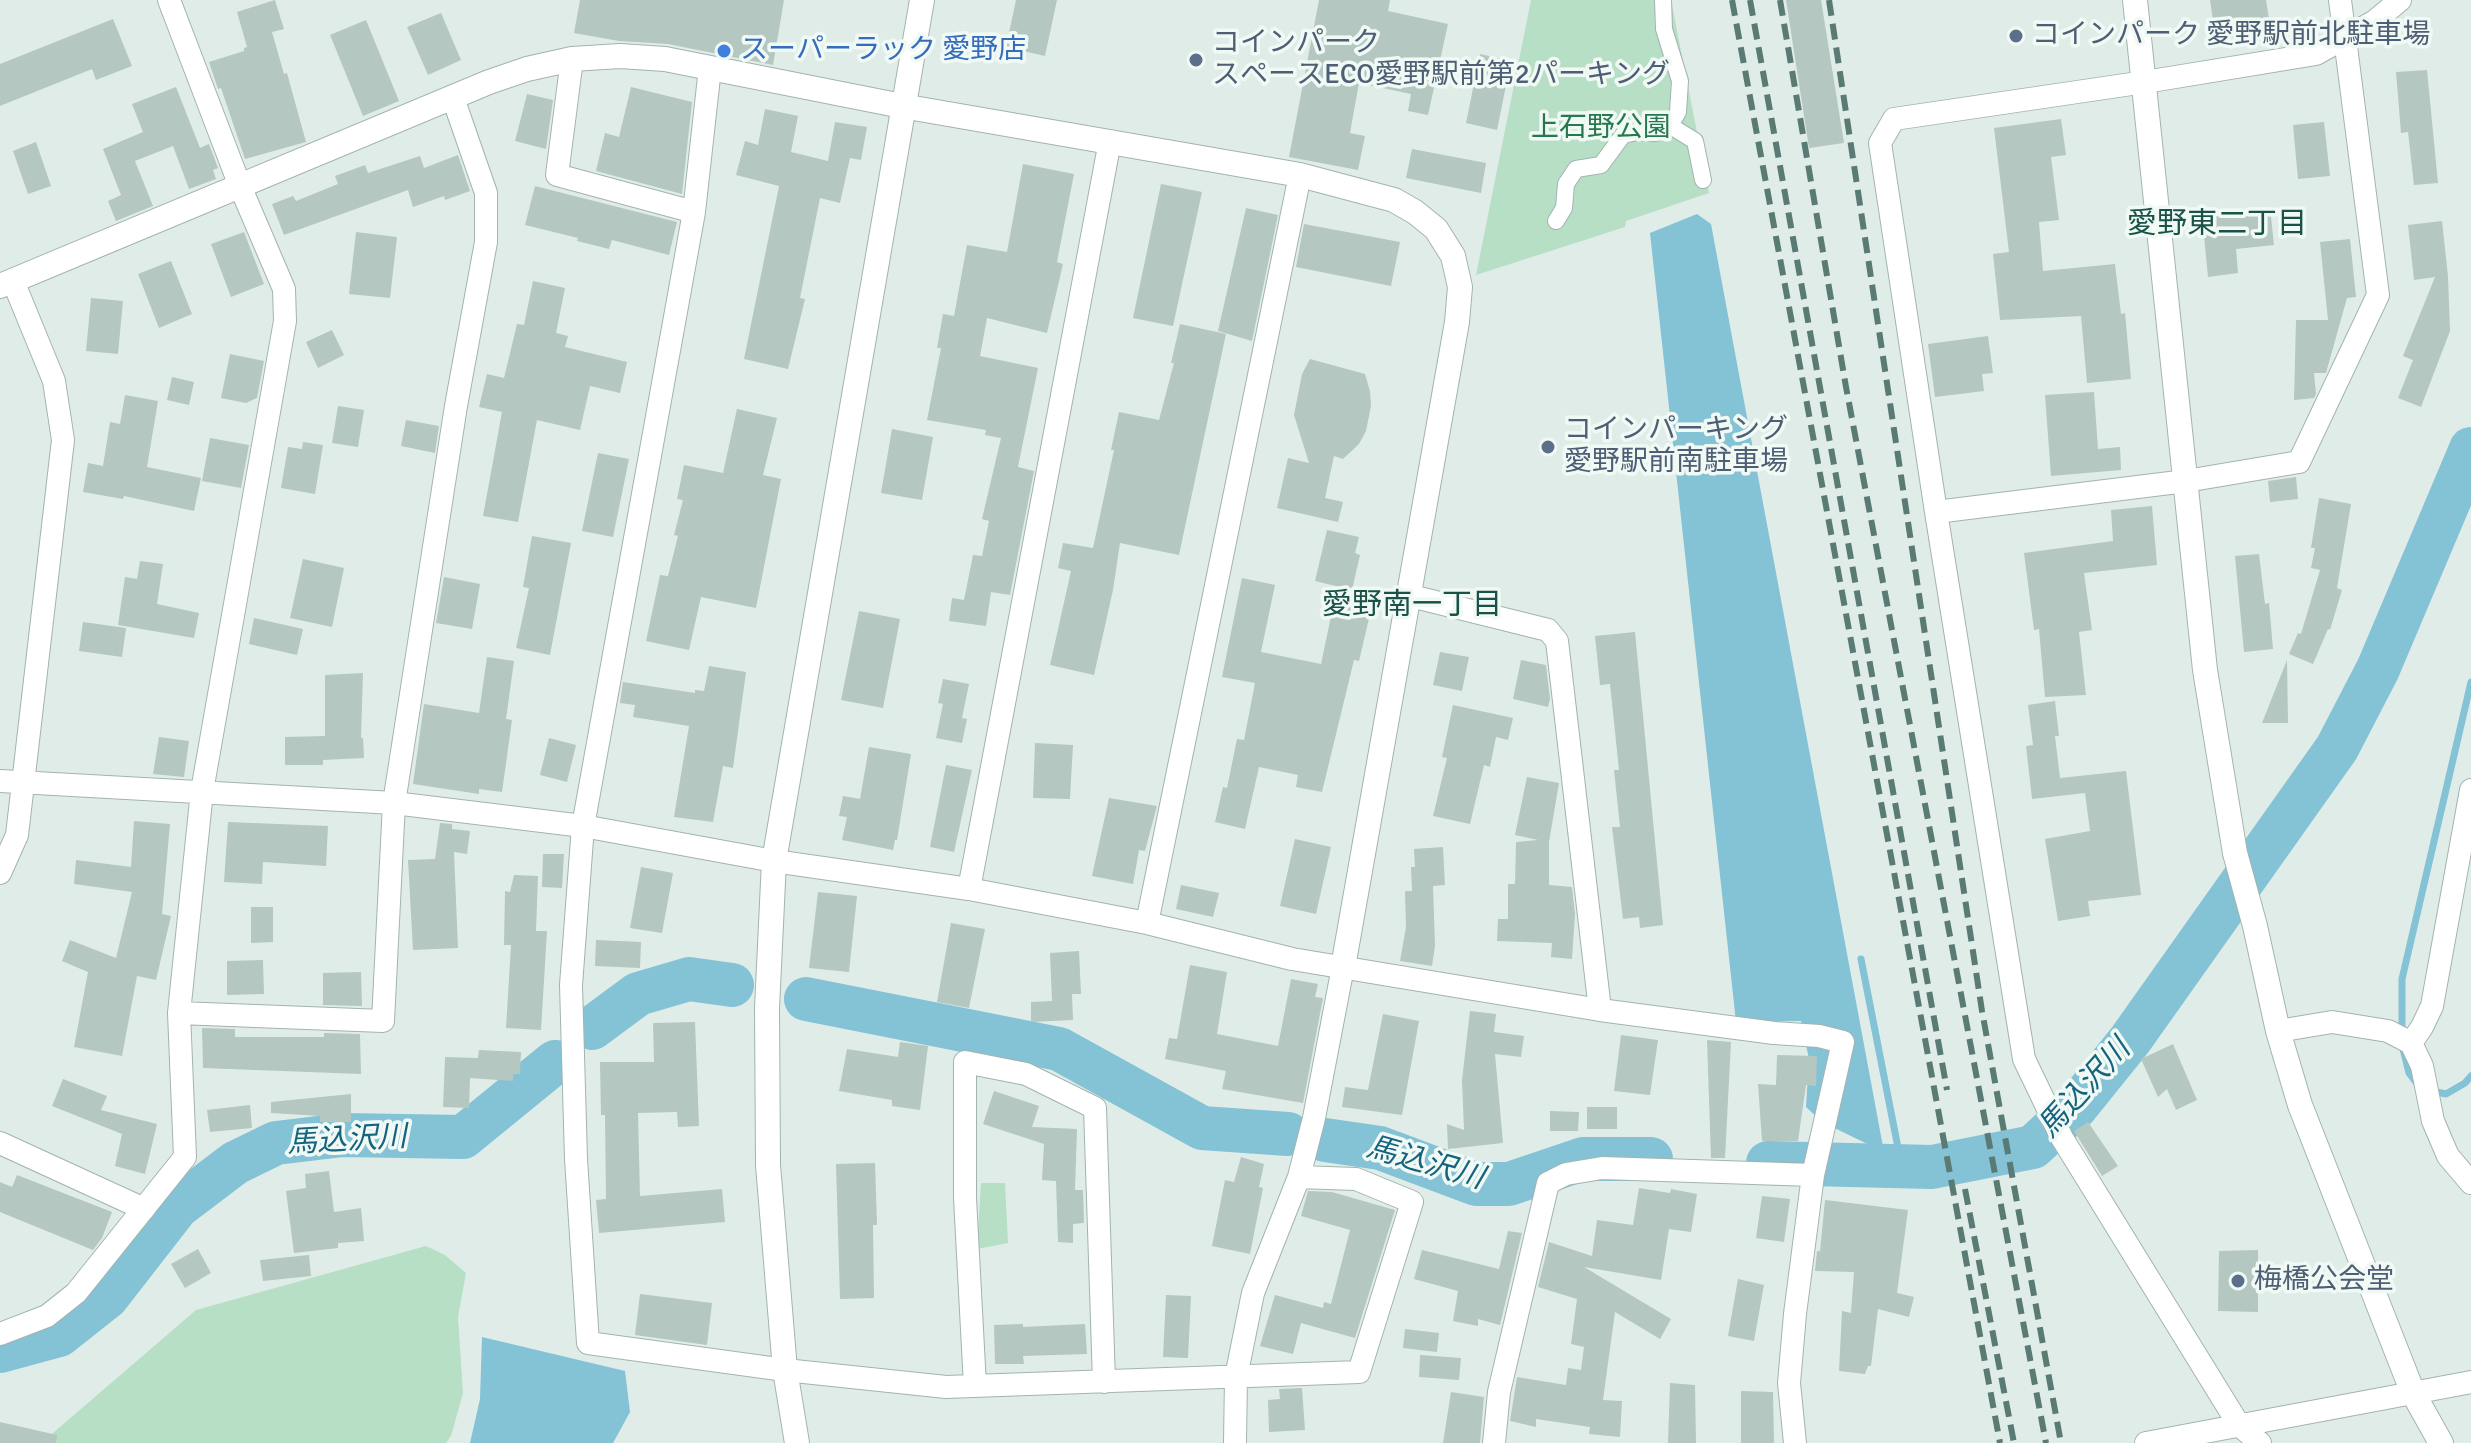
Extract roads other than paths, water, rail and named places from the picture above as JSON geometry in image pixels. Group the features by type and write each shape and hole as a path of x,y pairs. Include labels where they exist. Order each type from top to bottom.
{"street":[{"path":"0,1334 47,1316 76,1293 185,1157 179,1013 202,791 285,321 284,289 240,186 169,0"},
{"path":"797,1443 785,1370 768,1165 767,1008 774,861 922,0"},
{"path":"1556,221 1564,208 1566,184 1576,169 1601,165 1623,135 1655,133 1669,125 1678,112 1680,81 1664,29 1663,0"},
{"path":"2135,0 2205,670 2235,853 2278,1031 2300,1105 2413,1393 2441,1443"},
{"path":"1936,512 2186,481 2299,462 2378,295 2340,0"},
{"path":"2260,1443 2239,1425 2062,1138 2024,1059 1880,143 1894,119 2316,54 2375,21 2400,0"},
{"path":"572,59 557,175 694,212"},
{"path":"0,873 17,835 63,440 54,381 6,284 453,98 527,69 572,59 665,59 902,106 1300,175 1394,200 1436,229 1453,256 1460,287 1457,322 1314,1118 1299,1177 1253,1293 1236,1377 1235,1443"},
{"path":"710,68 694,212 583,826 571,985 576,1159 588,1343 785,1370 946,1387 1359,1372 1412,1202 1356,1179 1299,1177"},
{"path":"179,1013 383,1021 394,803 456,406 486,242 486,193 453,98"},
{"path":"1669,125 1695,141 1703,180"},
{"path":"969,889 1110,141"},
{"path":"1147,923 1300,175"},
{"path":"1407,595 1548,630 1557,641 1600,1010"},
{"path":"0,781 394,803 583,826 774,861 969,889 1147,923 1292,959 1600,1010 1819,1036 1843,1042 1815,1165 1789,1383 1795,1443"},
{"path":"2411,1043 2432,1006 2471,790"},
{"path":"2278,1031 2332,1022 2388,1031 2411,1043 2422,1066 2433,1121 2448,1156 2471,1183"},
{"path":"975,1386 965,1198 965,1062 1026,1074 1095,1108 1104,1382"},
{"path":"0,1143 144,1209"},
{"path":"1494,1443 1499,1392 1548,1183 1566,1174 1602,1168 1815,1165"},
{"path":"2146,1443 2471,1382"}],"water":[{"path":"1697,214 1711,224 1884,1152 1822,1122 1806,1107 1809,1059 1801,1021 1736,1022 1650,233"},
{"path":"482,1337 625,1371 630,1412 613,1443 470,1443 480,1399"}],"waterway":[{"name":"馬込沢川","path":"1768,1163 1932,1167 2033,1147 2076,1107 2130,1040 2337,748 2378,669 2471,449"},
{"path":"2402,1032 2402,979 2471,682"},
{"path":"1861,959 1901,1163 1932,1167"},
{"name":"馬込沢川","path":"592,1028 638,994 689,979 732,985"},
{"name":"馬込沢川","path":"806,999 1059,1049 1202,1128 1288,1134"},
{"path":"2402,1045 2409,1073 2418,1085"},
{"name":"馬込沢川","path":"0,1351 59,1335 107,1297 177,1207 235,1163 276,1143 343,1135 463,1137 555,1062"},
{"path":"2431,1091 2446,1094 2471,1076"},
{"name":"馬込沢川","path":"1325,1140 1380,1148 1476,1184 1509,1184 1583,1159 1651,1159"}],"railway":[{"path":"1732,0 2000,1443"},
{"path":"1750,0 1947,1090"},
{"path":"1780,0 1846,387 2046,1443"},
{"path":"1829,0 1982,1011 2061,1443"},
{"path":"1965,1189 2014,1443"}],"place":[{"name":"コインパーク 愛野駅前北駐車場","path":"2016,36"},
{"name":"スーパーラック 愛野店","path":"724,51"},
{"name":"コインパーク スペースECO愛野駅前第2パーキング","path":"1196,60"},
{"name":"コインパーキング 愛野駅前南駐車場","path":"1548,447"},
{"name":"梅橋公会堂","path":"2238,1281"}],"district":[{"name":"愛野東二丁目","path":"2217,225"},
{"name":"愛野南一丁目","path":"1412,606"}],"park label":[{"name":"上石野公園","path":"1601,129"}]}
